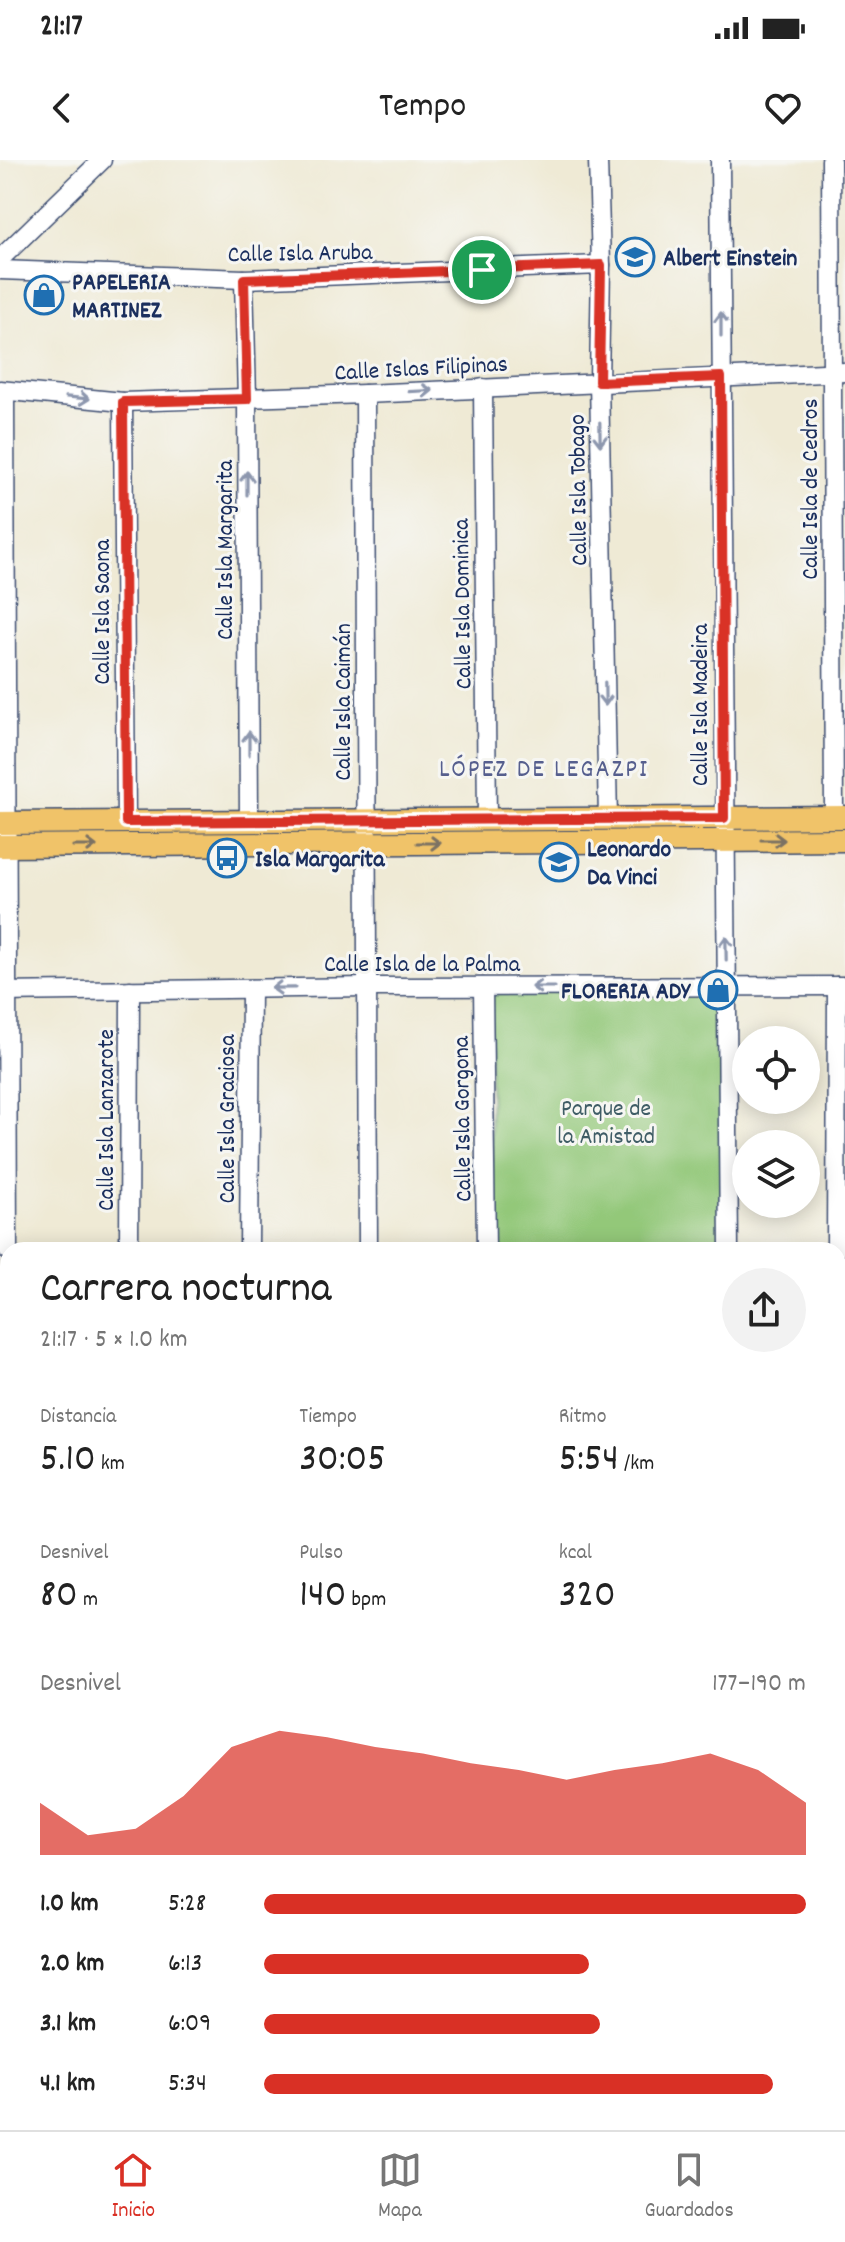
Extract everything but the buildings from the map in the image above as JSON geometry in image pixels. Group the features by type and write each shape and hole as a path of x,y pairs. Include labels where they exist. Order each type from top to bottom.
{"main road":[{"path":"3,823 840,817"},
{"path":"4,846 845,840"}],"street":[{"path":"0,259 102,160"},
{"name":"Calle Isla Tobago","path":"598,160 608,819"},
{"name":"Calle Isla Madeira","path":"720,160 729,1242"},
{"name":"Calle Isla de Cedros","path":"831,160 839,372 840,817"},
{"name":"Calle Isla Aruba","path":"0,270 244,279 601,265"},
{"name":"Calle Isla Margarita","path":"244,279 249,821"},
{"name":"Calle Islas Filipinas","path":"3,390 123,402 839,372"},
{"name":"Calle Isla Dominica","path":"483,388 487,820"},
{"path":"3,390 3,823 8,1242"},
{"name":"Calle Isla Caimán","path":"365,394 368,1242"},
{"name":"Calle Isla Saona","path":"123,402 126,822"},
{"path":"836,1242 841,986"},
{"name":"Calle Isla de la Palma","path":"4,992 841,986"},
{"name":"Calle Isla Gorgona","path":"483,987 486,1242"},
{"name":"Calle Isla Graciosa","path":"249,1242 251,989"},
{"name":"Calle Isla Lanzarote","path":"129,1242 130,990"}],"green space":[{"name":"Parque de la Amistad","path":"721,991 724,1242 492,1242 489,992"}],"place":[{"name":"Albert Einstein","path":"635,257"},
{"name":"PAPELERIA MARTINEZ","path":"44,295"},
{"name":"Isla Margarita","path":"227,858"},
{"name":"Leonardo Da Vinci","path":"559,862"},
{"name":"FLORERIA ADY","path":"718,990"}],"district":[{"name":"LÓPEZ DE LEGAZPI","path":"544,767"}],"route":[{"path":"601,265 599,382 721,377 724,818 126,822 123,402 247,399 244,279 482,270 601,265"}]}
